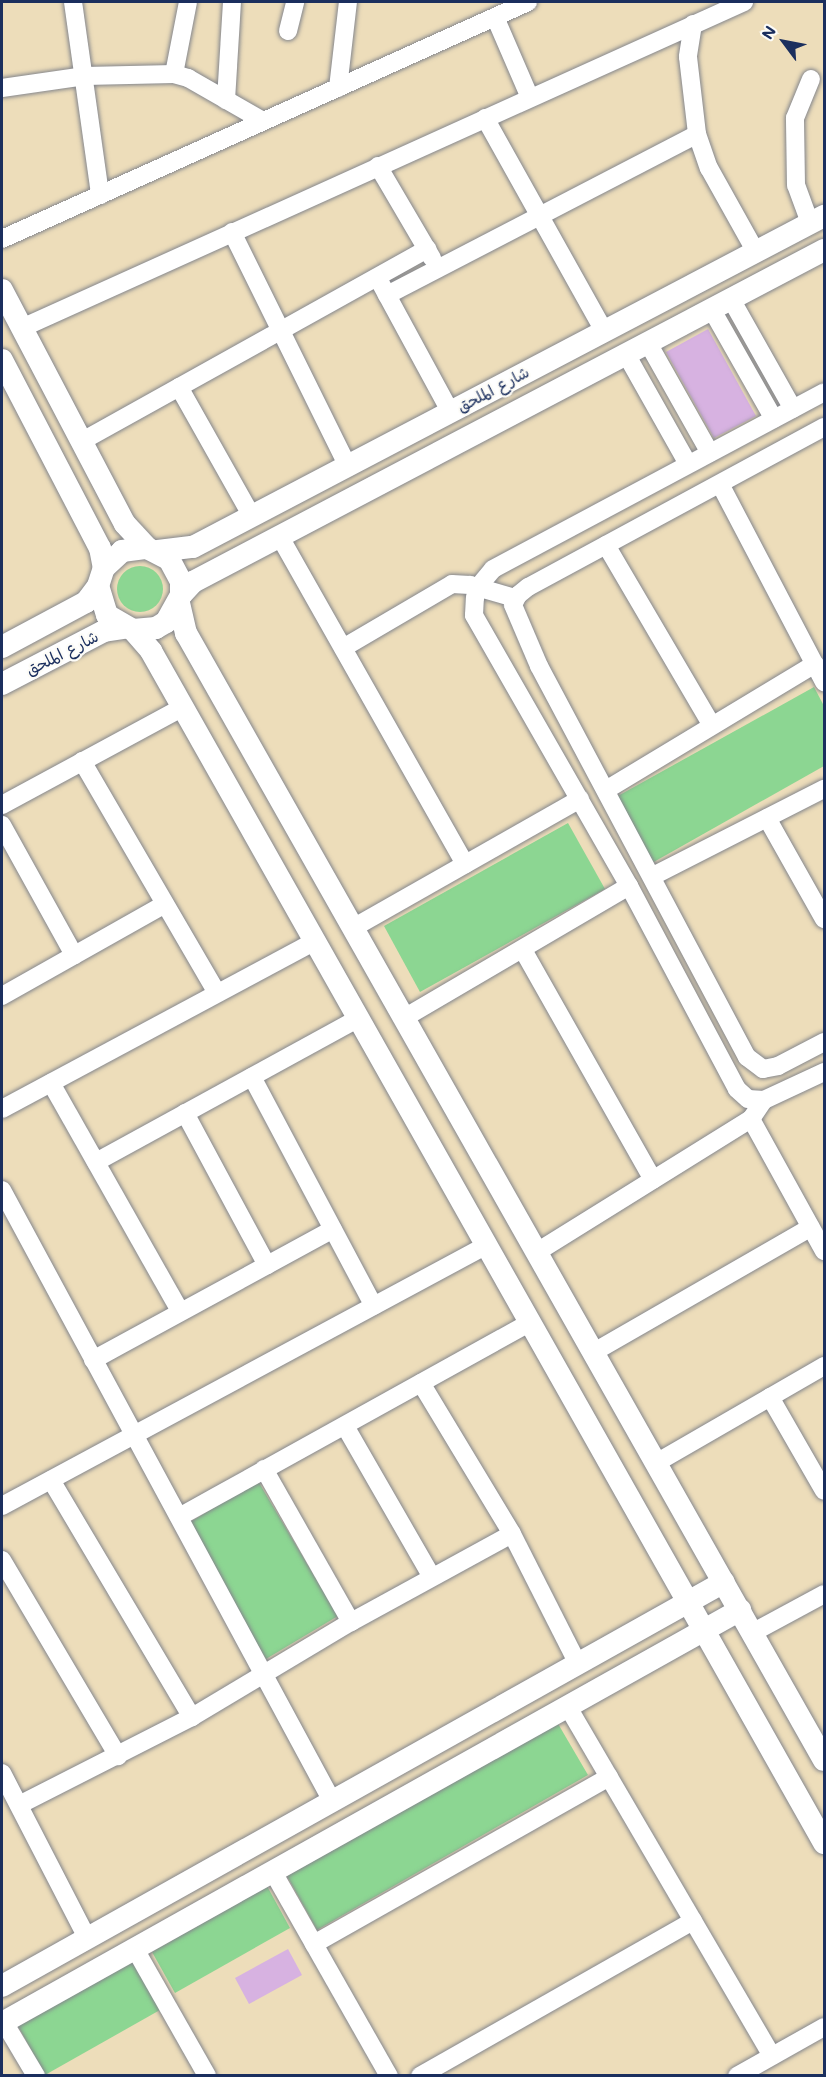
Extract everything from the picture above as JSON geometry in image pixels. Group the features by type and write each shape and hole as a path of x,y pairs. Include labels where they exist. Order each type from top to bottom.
{"street":[{"path":"73,2 100,195"},
{"path":"174,75 188,2"},
{"path":"226,100 232,2"},
{"path":"288,31 295,2"},
{"path":"338,88 348,2"},
{"path":"2,236 100,195 338,88 505,9 528,2"},
{"path":"24,327 744,2"},
{"path":"505,9 530,98"},
{"path":"693,24 688,57 698,134 709,168 756,252"},
{"path":"2,88 85,75 174,75 188,78 263,121"},
{"path":"812,79 795,118 796,185 810,224 807,246 816,255"},
{"path":"485,118 604,331"},
{"path":"387,295 698,134"},
{"path":"378,166 439,269"},
{"name":"شارع الملحق","path":"153,550 193,547 810,224"},
{"path":"232,232 347,465"},
{"path":"84,440 427,249"},
{"name":"شارع الملحق","path":"180,599 193,582 816,255"},
{"path":"377,277 450,411"},
{"path":"2,290 84,440 125,524 177,569 186,633 825,1760"},
{"path":"721,305 793,409"},
{"path":"721,305 774,419"},
{"path":"648,343 710,453"},
{"path":"626,354 688,465"},
{"path":"2,360 100,548 101,577 107,615 147,643 825,1843"},
{"path":"179,387 251,515"},
{"path":"825,392 492,569 478,587 474,615 629,886 737,1089 748,1099 764,1100 825,1072"},
{"path":"343,648 453,584 478,587 515,598 606,545 825,427"},
{"path":"720,484 825,682"},
{"path":"280,537 465,864"},
{"path":"606,545 711,724"},
{"path":"101,577 122,551 153,550"},
{"name":"شارع الملحق","path":"2,647 81,605 101,577"},
{"path":"515,598 514,614 534,656 653,876 747,1057 763,1069 778,1066 825,1042"},
{"path":"129,629 156,628 174,614 180,599"},
{"name":"شارع الملحق","path":"2,684 104,631 129,629"},
{"path":"606,790 711,724 815,664"},
{"path":"2,805 183,707"},
{"path":"82,761 217,993"},
{"path":"653,876 825,789"},
{"path":"353,928 579,799"},
{"path":"767,818 825,919"},
{"path":"2,825 74,955"},
{"path":"404,1018 629,886"},
{"path":"2,996 165,904"},
{"path":"2,1109 315,941"},
{"path":"523,950 653,1180"},
{"path":"96,1162 359,1018"},
{"path":"537,1252 751,1119 764,1100 763,1069"},
{"path":"252,1077 374,1306"},
{"path":"51,1083 180,1311"},
{"path":"185,1113 267,1264"},
{"path":"751,1119 825,1251"},
{"path":"2,1190 8,1216 93,1360 262,1673 336,1799 355,1812 355,1826"},
{"path":"594,1352 811,1227"},
{"path":"93,1360 333,1229"},
{"path":"2,1506 487,1245"},
{"path":"178,1517 531,1322"},
{"path":"656,1463 825,1366"},
{"path":"421,1383 512,1534 578,1664"},
{"path":"770,1397 825,1491"},
{"path":"345,1426 432,1577"},
{"path":"264,1469 351,1622"},
{"path":"51,1480 192,1717"},
{"path":"19,1805 192,1717 262,1673 351,1622 512,1534"},
{"path":"2,1560 118,1756"},
{"path":"2,1986 724,1582"},
{"path":"752,1633 825,1594"},
{"path":"36,2076 3,2023 740,1610"},
{"path":"568,1707 772,2056"},
{"path":"2,1773 87,1938"},
{"path":"314,1944 609,1777"},
{"path":"370,1780 374,1797 388,1807"},
{"path":"273,1872 389,2076"},
{"path":"420,2076 693,1921"},
{"path":"135,1948 207,2076"},
{"path":"737,2076 825,2027"}],"green space":[{"path":"140,566 156,573 163,589 156,605 140,612 124,605 117,589 124,573"},
{"path":"814,687 824,706 824,766 652,863 616,797"},
{"path":"568,823 605,889 420,992 384,926"},
{"path":"258,1481 338,1616 266,1659 187,1524"},
{"path":"557,1722 588,1775 317,1930 287,1876"},
{"path":"267,1886 290,1928 175,1993 152,1952"},
{"path":"133,1961 160,2010 45,2075 18,2026"}],"building":[{"path":"708,329 756,416 714,438 666,352"},
{"path":"288,1949 302,1975 249,2004 235,1978"}]}
